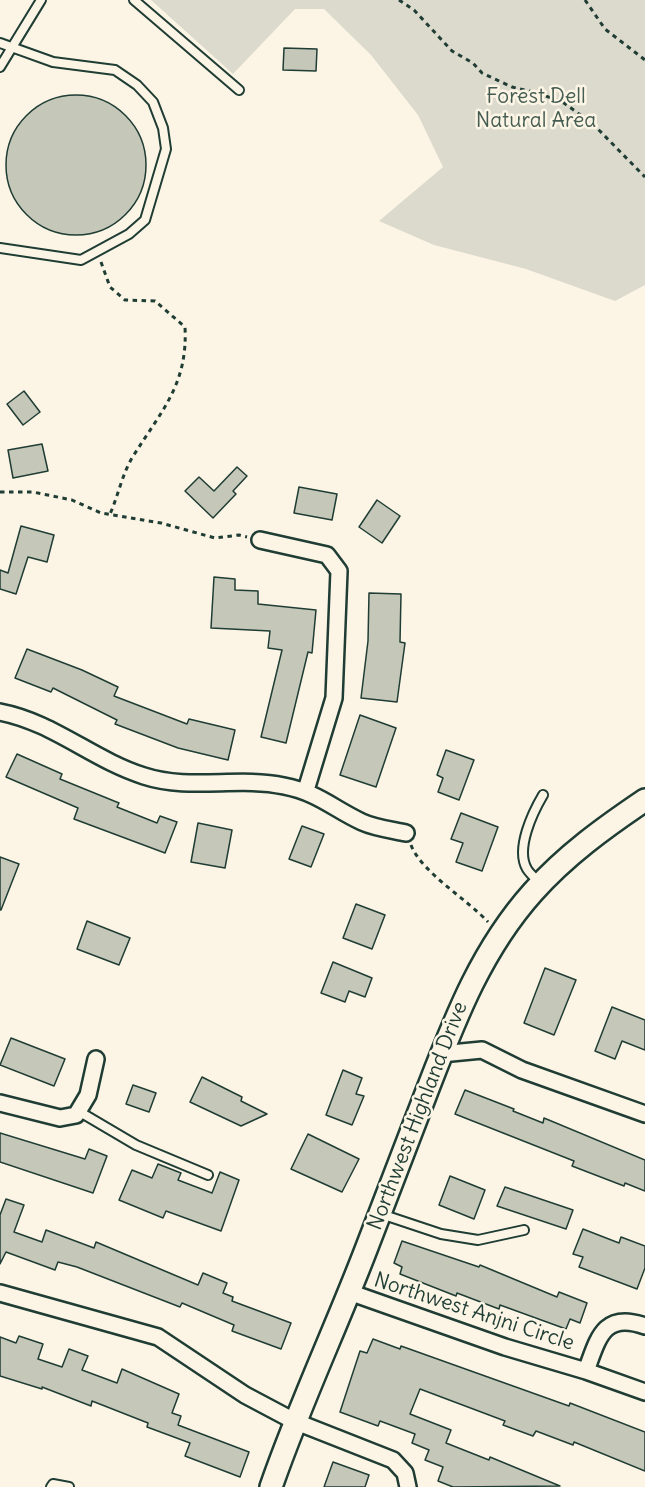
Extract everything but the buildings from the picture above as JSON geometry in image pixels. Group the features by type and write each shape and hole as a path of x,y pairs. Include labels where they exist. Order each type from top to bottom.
{"main road":[{"name":"Northwest Highland Drive","path":"271,1487 294,1421 349,1292 456,1014 478,969 513,916 541,884 599,831 645,800"}],"street":[{"path":"260,540 327,555 339,571 334,698 306,790"},
{"path":"0,712 50,728 100,758 147,777 192,784 263,784 306,790 364,823 406,833"},
{"path":"441,1054 482,1050 501,1061 645,1114"},
{"path":"0,1103 68,1118 80,1112 96,1059"},
{"name":"Northwest Anjni Circle","path":"349,1292 505,1347 586,1371 645,1392"},
{"path":"0,1293 158,1337 245,1395 294,1421 393,1460 405,1473 408,1487"},
{"name":"Northwest Anjni Circle","path":"586,1371 599,1335 608,1326 628,1321 645,1326"}],"lane":[{"path":"0,67 41,0"},
{"path":"134,0 239,90"},
{"path":"0,43 75,67 115,70 137,86 153,102 163,128 166,149 145,220 129,234 81,260 0,248"},
{"path":"541,884 526,867 524,853 533,812 543,795"},
{"path":"80,1112 136,1145 208,1175"},
{"path":"380,1214 441,1234 478,1240 524,1230"},
{"path":"51,1487 53,1484 69,1487"}],"path":[{"path":"399,0 414,10 452,51 473,63 482,73 512,87 538,93 564,103 592,124 645,177"},
{"path":"585,0 605,29 645,60"},
{"path":"98,251 110,286 125,300 155,301 185,327 186,352 174,393 132,459 110,514"},
{"path":"0,492 43,494 72,500 110,514 161,523 214,538 238,535 260,540"},
{"path":"406,833 413,852 442,883 475,908 489,924"}],"green space":[{"name":"Forest Dell Natural Area","path":"151,0 645,0 645,285 615,301 526,269 434,245 379,221 443,167 418,115 371,55 324,9 295,9 233,74"}]}
